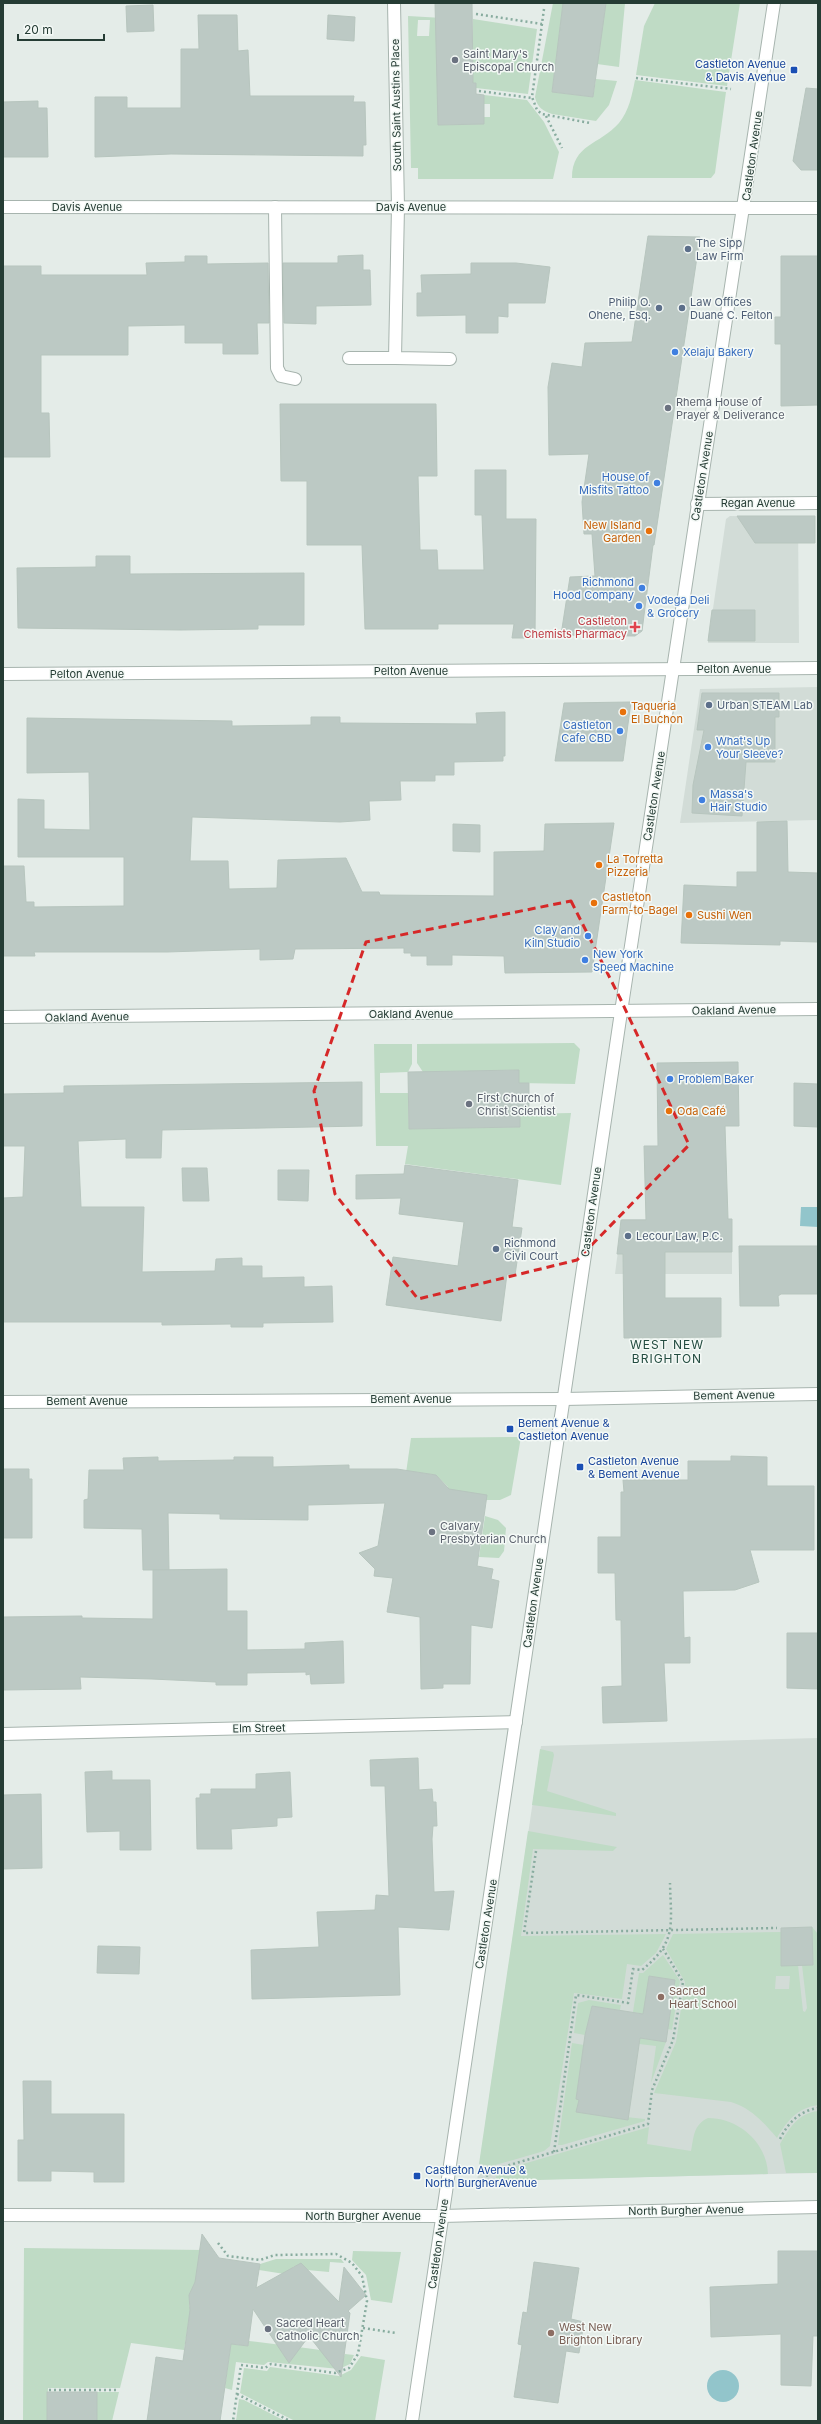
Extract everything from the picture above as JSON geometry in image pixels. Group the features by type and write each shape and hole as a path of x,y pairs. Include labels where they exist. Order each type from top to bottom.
{"street":[{"name":"South Saint Austins Place","path":"394,3 398,207 395,358"},
{"name":"Castleton Avenue","path":"412,2421 697,504 744,208 774,3"},
{"name":"Davis Avenue","path":"3,207 818,208"},
{"path":"275,207 277,368 281,376 295,379"},
{"path":"349,358 450,359"},
{"name":"Regan Avenue","path":"697,504 818,503"},
{"name":"Pelton Avenue","path":"3,674 818,668"},
{"name":"Oakland Avenue","path":"3,1017 818,1009"},
{"name":"Bement Avenue","path":"3,1402 564,1399 818,1394"},
{"name":"Elm Street","path":"3,1734 516,1722"},
{"name":"North Burgher Avenue","path":"3,2216 442,2216 818,2207"}],"path":[{"path":"544,10 532,98 537,110 545,115 590,124"},
{"path":"476,14 542,24"},
{"path":"636,78 731,90"},
{"path":"479,91 532,98"},
{"path":"545,115 562,148"},
{"path":"536,1851 524,1933 778,1928"},
{"path":"554,2152 576,1995 628,2003 633,1969 642,1970 663,1949 672,1930 670,1883"},
{"path":"474,2185 496,2169 648,2124 652,2090 672,2040 683,1982 663,1949"},
{"path":"780,2139 797,2116 804,2111 818,2108"},
{"path":"218,2243 228,2256 260,2260 275,2255 336,2254 348,2259 358,2269 365,2286 367,2300 358,2354 354,2363 346,2370 335,2372 271,2364 265,2368 241,2365 233,2421"},
{"path":"363,2328 396,2333"},
{"path":"49,2390 118,2390"},
{"path":"237,2394 290,2421"}],"highlighted area":[{"path":"571,901 620,998 689,1145 577,1260 418,1299 335,1194 314,1091 366,942"}],"shaded area":[{"path":"730,516 798,517 799,643 708,643 726,519"},
{"path":"818,687 818,820 680,823 700,689"},
{"path":"622,1219 732,1219 732,1274 615,1274"},
{"name":"Sacred Heart School","path":"818,1738 818,2173 477,2181 541,1746"}],"green space":[{"path":"553,3 563,4 552,92 593,97 596,79 617,81 609,105 596,121 552,114 541,108 537,103 535,97"},
{"path":"606,3 625,3 619,67 597,64"},
{"path":"655,3 740,3 727,86 636,75 644,26"},
{"path":"408,16 460,19 439,125 484,124 484,117 490,117 490,104 484,104 484,95 527,100 544,122 559,152 553,179 418,179 418,168 411,168","holes":["418,20 430,20 429,36 417,36"]},
{"path":"473,19 537,29 528,94 476,88 476,83 473,83"},
{"path":"635,80 726,92 715,173 711,178 572,178 573,167 582,151 612,130 619,123 630,103"},
{"path":"574,1043 580,1049 575,1084 519,1083 519,1070 423,1072 417,1063 417,1044"},
{"path":"374,1044 412,1044 412,1064 408,1072 380,1073 380,1093 408,1093 409,1129 520,1127 520,1114 571,1113 561,1185 405,1164 408,1146 376,1146"},
{"path":"521,1437 511,1495 500,1500 486,1500 445,1509 448,1487 436,1475 415,1472 405,1480 411,1438"},
{"path":"485,1516 498,1520 506,1528 504,1551 499,1558 479,1557"},
{"path":"540,1749 553,1752 554,1755 547,1791 616,1813 616,1816 532,1805"},
{"path":"528,1831 617,1847 613,1851 533,1849 521,1936 666,1934 656,1953 641,1966 627,1964 622,1999 574,1993 550,2146 544,2151 492,2166 479,2164"},
{"path":"812,1927 818,1934 818,2105 804,2109 793,2116 777,2138 767,2126 751,2112 731,2102 654,2093 676,2042 685,1982 666,1949 673,1934 781,1932 781,1965 798,1965 803,2011 805,2012 807,2008 802,1965 813,1965","holes":["776,1976 790,1976 789,1989 775,1989"]},
{"path":"663,1955 680,1981 672,2030 668,2029 675,1980 649,1976 644,2014 633,2012 639,1973 643,1973"},
{"path":"589,2000 621,2005 620,2010 592,2006 585,2035 574,2033 578,2003"},
{"path":"640,2038 666,2042 651,2083 656,2046 639,2044"},
{"path":"572,2043 584,2045 576,2099 579,2100 577,2112 645,2119 645,2121 558,2145"},
{"path":"818,2111 818,2173 786,2173 780,2144 795,2122 811,2112"},
{"path":"708,2118 730,2122 749,2134 763,2152 768,2174 495,2181 497,2174 503,2170 649,2127 647,2144 691,2151 695,2132 699,2124"},
{"path":"24,2248 206,2250 198,2282 189,2295 189,2306 196,2316 189,2318 184,2350 131,2343 120,2388 48,2388 47,2421 23,2421"},
{"path":"353,2251 401,2252 392,2303 371,2300 366,2275 352,2260"},
{"path":"276,2259 341,2259 344,2263 330,2262 329,2272 307,2270 299,2265 293,2267 291,2275 259,2270 260,2264"},
{"path":"249,2341 282,2345 282,2353 286,2357 298,2347 328,2351 341,2363 345,2354 354,2355 350,2364 339,2369 268,2362 264,2365 236,2362 232,2390 225,2388 231,2344 248,2346"},
{"path":"361,2356 385,2360 375,2421 295,2421 240,2393 244,2368 267,2371 270,2367 339,2376 351,2370"},
{"path":"97,2392 119,2392 112,2421 97,2421"},
{"path":"239,2399 244,2400 285,2421 236,2421"}],"water":[{"path":"801,1207 818,1207 818,1227 800,1226"},
{"path":"720,2370 726,2370 736,2377 739,2386 738,2392 732,2399 726,2402 720,2402 710,2395 707,2389 707,2383 714,2373"}],"building":[{"name":"Saint Mary's Episcopal Church","path":"435,3 472,3 473,83 476,83 476,94 484,95 484,124 438,125"},
{"name":"Saint Mary's Episcopal Church","path":"563,3 606,3 593,97 552,92"},
{"path":"153,5 154,31 127,32 126,6"},
{"path":"198,15 237,15 238,51 248,50 250,96 354,96 353,102 365,102 366,145 363,145 363,156 171,154 95,157 95,97 127,97 127,108 181,108 181,49 199,49"},
{"path":"328,15 355,17 354,41 327,39"},
{"path":"806,88 818,89 818,170 801,170 793,161"},
{"path":"38,101 38,108 47,108 48,157 3,157 3,102"},
{"path":"648,236 700,237 653,545 642,631 635,636 561,635 570,577 595,576 592,534 584,534 582,502 589,454 549,455 548,387 552,363 582,367 585,343 632,342"},
{"path":"363,255 363,270 370,270 371,305 316,306 316,324 284,323 283,263 338,263 338,256"},
{"path":"185,256 207,256 207,264 268,263 269,323 257,323 258,354 223,354 223,343 185,343 185,325 128,326 128,355 41,355 41,413 49,413 50,457 3,457 3,266 41,266 41,275 147,275 146,263 185,262"},
{"path":"781,256 818,256 818,405 781,406 781,344 775,344 775,317 781,317"},
{"path":"471,263 516,263 550,267 545,303 508,303 508,317 498,316 498,333 466,333 466,315 417,316 417,293 422,293 421,275 471,274"},
{"path":"280,404 436,404 437,476 418,476 420,550 437,550 438,570 484,570 482,515 475,515 475,470 506,470 506,519 536,519 535,638 512,638 514,624 438,624 438,629 365,629 362,545 307,545 307,481 281,481"},
{"path":"737,516 815,516 815,543 755,543"},
{"path":"96,556 130,556 130,574 304,573 304,625 258,625 258,629 181,630 18,628 17,568 96,567"},
{"path":"712,610 755,610 755,641 708,641"},
{"path":"702,693 779,693 779,717 775,717 775,762 746,762 742,816 692,813 693,785 704,730 697,730"},
{"path":"631,702 623,761 555,761 564,703"},
{"path":"505,712 505,756 503,756 503,761 454,762 454,775 435,775 435,781 400,781 401,800 369,801 370,820 340,822 192,817 190,861 228,861 229,889 277,888 278,860 346,858 362,892 379,892 380,895 494,896 494,852 544,851 545,824 614,823 592,972 505,973 504,956 452,955 452,965 427,965 427,956 411,956 411,953 404,953 404,948 295,949 293,959 260,960 260,949 167,952 34,952 35,956 3,956 3,866 24,866 26,902 34,902 34,907 124,906 124,857 18,857 18,799 44,800 44,829 90,830 89,772 27,773 27,718 232,721 232,726 311,725 311,717 340,717 340,723 477,724 476,713"},
{"path":"787,821 788,872 818,873 818,942 780,941 780,945 681,943 684,885 737,887 737,872 757,872 757,822"},
{"path":"453,824 480,825 480,852 453,851"},
{"path":"738,1062 739,1126 725,1126 728,1219 732,1219 732,1252 665,1252 665,1298 721,1298 721,1337 624,1338 623,1254 617,1254 621,1220 646,1220 644,1146 658,1146 657,1063"},
{"name":"First Church of Christ Scientist","path":"519,1070 519,1083 529,1083 529,1114 520,1114 520,1127 409,1129 408,1072"},
{"path":"362,1082 362,1126 162,1130 161,1158 126,1158 126,1139 78,1141 81,1207 144,1207 142,1272 215,1271 216,1259 242,1258 242,1266 262,1266 262,1278 304,1277 304,1287 332,1286 333,1322 263,1323 263,1327 231,1327 231,1324 162,1325 162,1322 3,1322 3,1198 23,1197 25,1146 3,1146 3,1094 64,1093 64,1086"},
{"path":"794,1083 818,1084 818,1127 794,1126"},
{"path":"405,1165 518,1180 512,1227 522,1228 515,1275 507,1274 501,1321 386,1305 393,1257 458,1266 464,1222 399,1214 401,1198 356,1199 356,1175 404,1174"},
{"path":"182,1168 207,1168 209,1201 183,1201"},
{"path":"278,1170 309,1170 308,1201 278,1200"},
{"path":"739,1246 818,1246 818,1294 781,1294 778,1296 779,1306 740,1306"},
{"path":"731,1456 767,1457 767,1486 814,1486 814,1550 750,1550 759,1582 735,1590 683,1591 684,1638 690,1637 690,1663 664,1663 667,1721 603,1723 602,1687 622,1686 621,1620 616,1620 615,1573 598,1573 598,1537 621,1537 621,1492 624,1492 623,1480 688,1480 688,1461 731,1461"},
{"path":"158,1457 158,1461 234,1460 234,1457 273,1457 273,1467 349,1465 349,1469 397,1469 436,1475 449,1489 487,1495 477,1566 493,1569 491,1579 499,1581 492,1628 471,1625 470,1684 443,1684 443,1688 421,1689 420,1617 387,1612 393,1578 374,1576 375,1569 359,1553 378,1546 385,1503 308,1505 308,1520 220,1519 220,1514 168,1513 169,1570 143,1570 142,1529 84,1528 84,1500 88,1499 89,1470 124,1470 123,1458"},
{"path":"3,1469 29,1469 29,1479 32,1479 32,1538 3,1538"},
{"path":"227,1569 227,1611 247,1611 247,1650 305,1649 305,1643 343,1641 344,1683 311,1684 310,1674 306,1675 306,1672 247,1673 247,1685 216,1685 216,1682 80,1677 81,1689 4,1690 3,1617 82,1616 82,1618 153,1619 153,1570"},
{"path":"787,1633 818,1633 818,1689 787,1688"},
{"path":"418,1758 419,1790 432,1789 433,1802 436,1802 437,1826 433,1826 432,1839 434,1892 454,1891 449,1930 398,1927 400,1995 252,1999 251,1950 319,1947 317,1912 375,1910 376,1895 389,1896 385,1786 371,1786 370,1760"},
{"path":"112,1771 112,1780 150,1780 151,1850 120,1850 120,1831 87,1832 85,1772"},
{"path":"290,1772 292,1817 277,1818 277,1826 231,1829 232,1849 197,1849 196,1798 200,1798 200,1794 211,1794 211,1789 256,1789 256,1774"},
{"path":"41,1794 42,1868 3,1869 3,1795"},
{"path":"812,1927 813,1965 781,1966 781,1928"},
{"path":"98,1946 140,1947 139,1974 97,1973"},
{"path":"649,1976 675,1980 666,2042 640,2038 628,2120 576,2112 579,2100 576,2099 585,2035 592,2006 643,2014"},
{"path":"23,2081 51,2081 51,2114 124,2114 124,2182 94,2182 94,2172 51,2171 51,2181 18,2181 18,2140 24,2140"},
{"name":"Sacred Heart Catholic Church","path":"202,2234 219,2258 260,2264 256,2288 301,2263 339,2302 344,2267 366,2295 348,2311 350,2313 341,2377 309,2336 289,2363 253,2309 248,2346 231,2344 220,2421 147,2421 156,2357 183,2361 190,2310 189,2295 195,2282"},
{"path":"778,2251 818,2251 818,2336 813,2336 811,2386 781,2385 781,2334 711,2337 710,2287 778,2284"},
{"name":"West New Brighton Library","path":"534,2262 579,2268 571,2319 584,2322 579,2353 566,2351 558,2403 514,2397 522,2345 518,2344 523,2312 527,2313"},
{"path":"47,2392 97,2392 97,2421 47,2421"}],"place":[{"name":"Saint Mary's Episcopal Church","path":"455,60"},
{"name":"Castleton Avenue & Davis Avenue","path":"794,70"},
{"name":"The Sipp Law Firm","path":"688,249"},
{"name":"Philip O. Ohene, Esq.","path":"659,308"},
{"name":"Law Offices Duane C. Felton","path":"682,308"},
{"name":"Xelaju Bakery","path":"675,352"},
{"name":"Rhema House of Prayer & Deliverance","path":"668,408"},
{"name":"House of Misfits Tattoo","path":"657,483"},
{"name":"New Island Garden","path":"649,531"},
{"name":"Richmond Hood Company","path":"642,588"},
{"name":"Vodega Deli & Grocery","path":"639,606"},
{"name":"Castleton Chemists Pharmacy","path":"635,627"},
{"name":"Urban STEAM Lab","path":"709,705"},
{"name":"Taqueria El Buchon","path":"623,712"},
{"name":"Castleton Cafe CBD","path":"620,731"},
{"name":"What's Up Your Sleeve?","path":"708,747"},
{"name":"Massa's Hair Studio","path":"702,800"},
{"name":"La Torretta Pizzeria","path":"599,865"},
{"name":"Castleton Farm-to-Bagel","path":"594,903"},
{"name":"Sushi Wen","path":"689,915"},
{"name":"Clay and Kiln Studio","path":"588,936"},
{"name":"New York Speed Machine","path":"585,960"},
{"name":"Problem Baker","path":"670,1079"},
{"name":"First Church of Christ Scientist","path":"469,1104"},
{"name":"Oda Café","path":"669,1111"},
{"name":"Lecour Law, P.C.","path":"628,1236"},
{"name":"Richmond Civil Court","path":"496,1249"},
{"name":"Bement Avenue & Castleton Avenue","path":"510,1429"},
{"name":"Castleton Avenue & Bement Avenue","path":"580,1467"},
{"name":"Calvary Presbyterian Church","path":"432,1532"},
{"name":"Sacred Heart School","path":"661,1997"},
{"name":"Castleton Avenue & North BurgherAvenue","path":"417,2176"},
{"name":"Sacred Heart Catholic Church","path":"268,2329"},
{"name":"West New Brighton Library","path":"551,2333"}],"district":[{"name":"WEST NEW BRIGHTON","path":"667,1351"}]}
